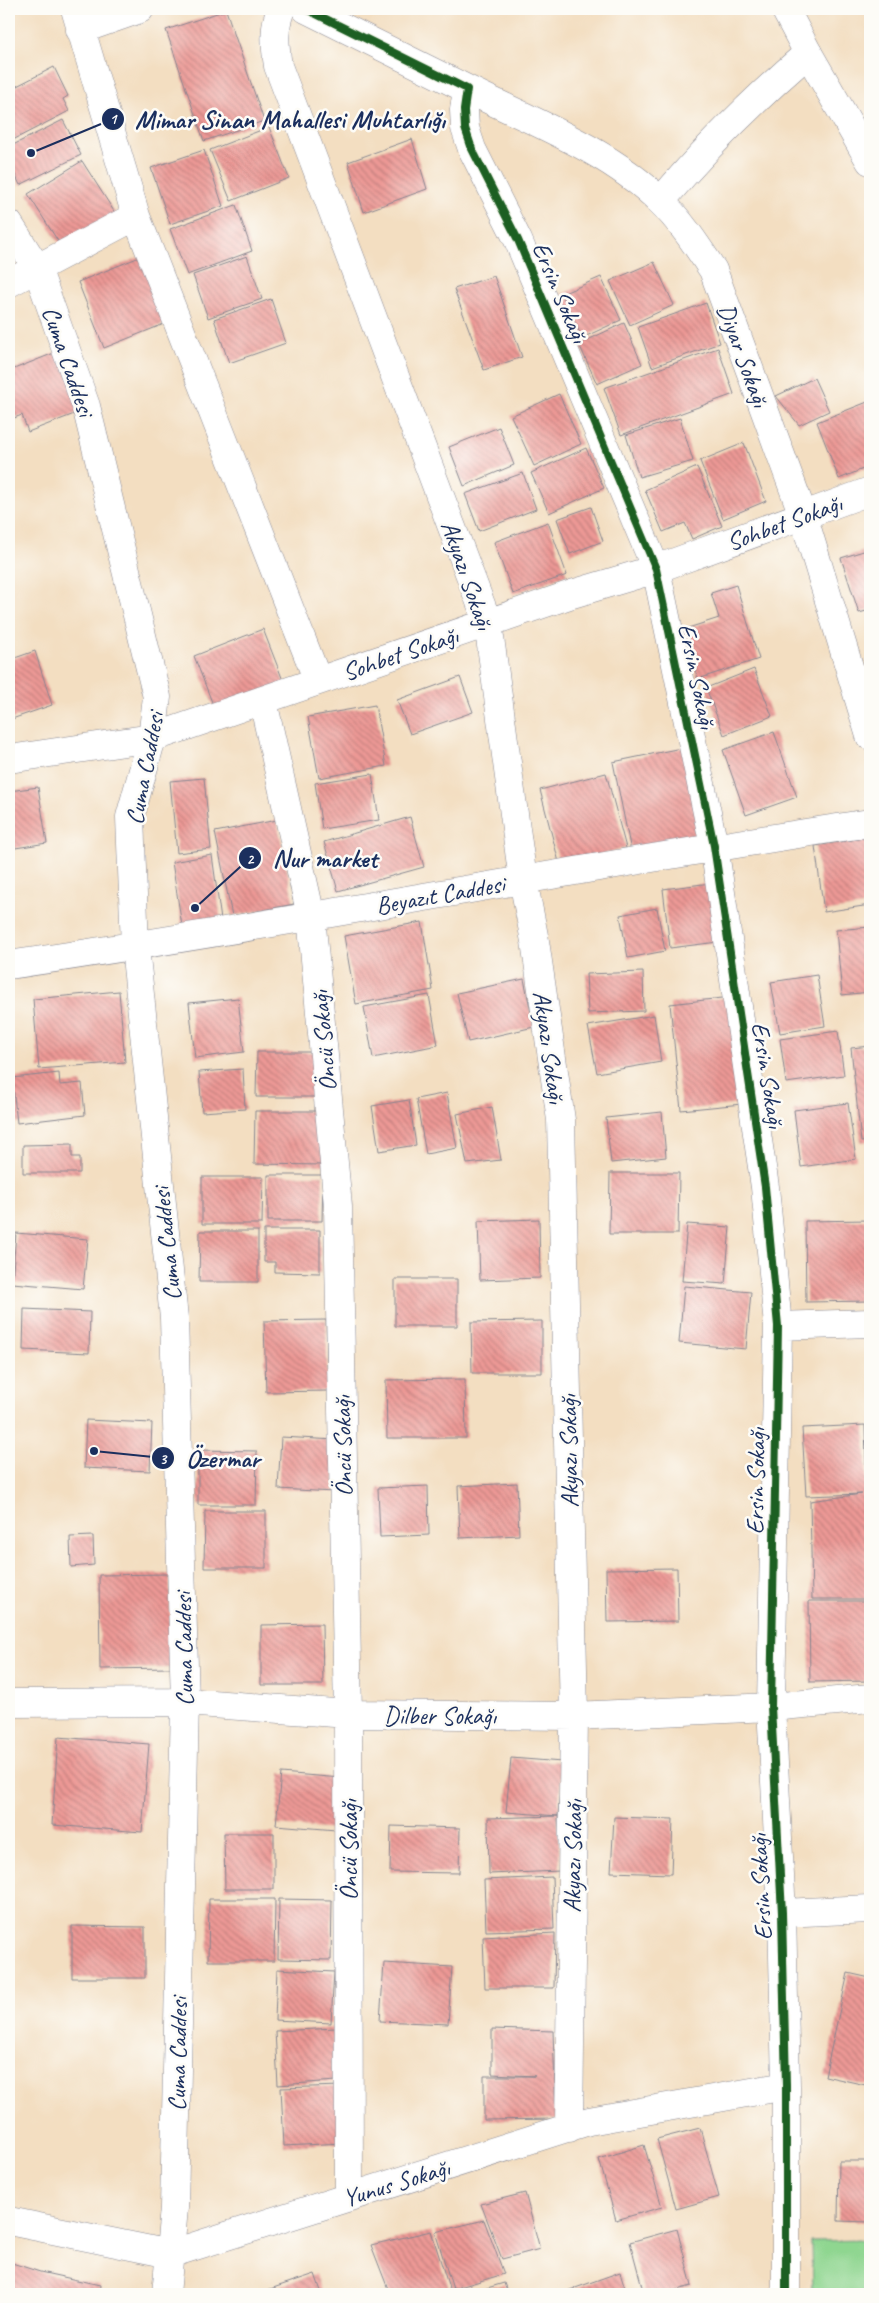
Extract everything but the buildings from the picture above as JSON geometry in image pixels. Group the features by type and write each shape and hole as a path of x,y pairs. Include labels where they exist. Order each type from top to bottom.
{"street":[{"path":"140,9 77,19 136,216 318,681"},
{"name":"Akyazı Sokağı","path":"281,9 277,18 274,41 278,66 488,623 523,880 535,941 561,1120 574,1716 569,2128"},
{"path":"306,9 467,89"},
{"path":"784,9 870,161"},
{"path":"661,201 719,135 762,93 808,53"},
{"name":"Diyar Sokağı","path":"467,89 606,158 637,180 661,201 691,236 713,270 803,515 870,736"},
{"name":"Ersin Sokağı","path":"467,89 464,110 465,128 472,148 518,240 656,569 714,846 765,1187 778,1326 771,1707 782,1913 786,2086 786,2294"},
{"path":"9,284 136,216"},
{"name":"Cuma Caddesi","path":"9,224 37,268 86,406 157,697 152,738 130,817 135,946 174,1318 185,1702 174,2208 166,2294"},
{"name":"Sohbet Sokağı","path":"9,759 152,738 572,594 656,569 870,491"},
{"name":"Öncü Sokağı","path":"263,701 312,916 338,1206 348,1714 349,2197"},
{"name":"Beyazıt Caddesi","path":"9,964 135,946 714,846 870,823"},
{"path":"778,1326 870,1323"},
{"name":"Dilber Sokağı","path":"9,1703 185,1702 348,1714 574,1716 771,1707 870,1698"},
{"path":"782,1913 870,1909"},
{"name":"Yunus Sokağı","path":"9,2221 170,2254 589,2122 786,2086"}],"green space":[{"path":"870,2240 870,2294 812,2294 811,2241"}],"cycle path":[{"path":"306,9 467,89 464,110 465,128 472,149 518,240 656,569 714,846 765,1187 778,1326 771,1707 782,1913 786,2086 786,2294"}],"place":[{"name":"Mimar Sinan Mahallesi Muhtarlığı","path":"31,153"},
{"name":"Nur market","path":"195,908"},
{"name":"Özermar","path":"94,1451"}]}
